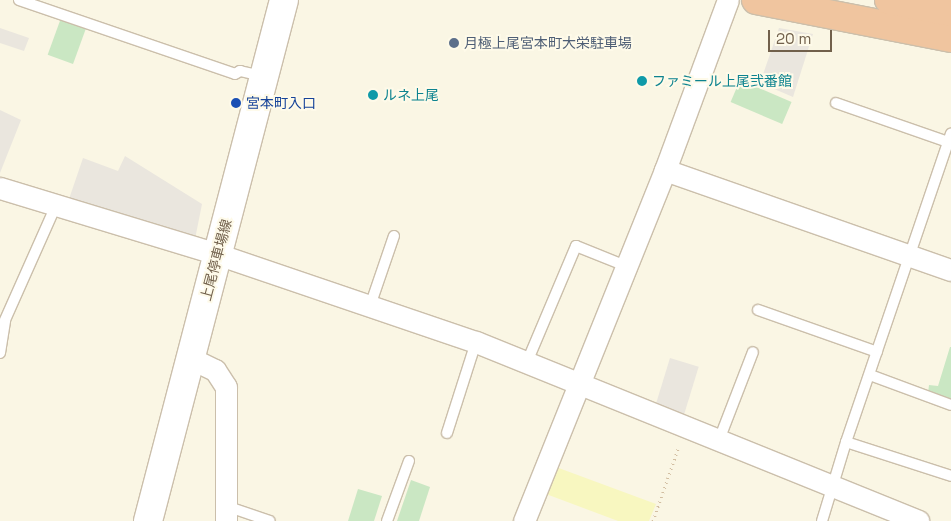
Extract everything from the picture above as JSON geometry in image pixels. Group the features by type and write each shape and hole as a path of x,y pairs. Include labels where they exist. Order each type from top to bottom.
{"highway":[{"path":"756,0 951,38"},
{"path":"889,0 951,12"}],"main road":[{"name":"上尾停車場線","path":"148,521 284,0"}],"street":[{"path":"524,521 578,382 665,170 728,0"},
{"path":"665,170 951,270"},
{"path":"0,188 57,203 217,254 476,342 918,521"},
{"path":"190,358 215,370 226,387 226,514"}],"lane":[{"path":"19,0 235,74 240,71 264,76"},
{"path":"822,521 846,442 877,352 947,159 949,137 836,103"},
{"path":"0,353 5,320 57,203"},
{"path":"370,306 394,236"},
{"path":"527,362 576,246 626,266"},
{"path":"758,310 877,352"},
{"path":"447,433 476,342"},
{"path":"719,440 753,352"},
{"path":"870,375 951,405"},
{"path":"846,442 951,476"},
{"path":"387,521 409,461"},
{"path":"226,514 270,521"}],"path":[{"path":"653,521 685,426"}],"shaded area":[{"path":"61,18 86,27 73,64 48,55"},
{"path":"0,28 29,38 24,51 0,43"},
{"path":"779,28 813,34 793,97 760,83"},
{"path":"740,80 792,102 782,124 731,102"},
{"path":"0,110 21,120 0,173"},
{"path":"125,156 202,204 195,239 69,199 83,158 118,171"},
{"path":"950,347 951,399 928,393 929,385 938,386"},
{"path":"670,358 699,367 684,415 655,406"},
{"path":"411,480 430,487 419,521 397,521"},
{"path":"358,489 382,496 374,521 348,521"}],"sand":[{"path":"556,467 656,504 649,521 618,521 546,494"}],"place":[{"name":"月極上尾宮本町大栄駐車場","path":"454,43"},
{"name":"ファミール上尾弐番館","path":"642,81"},
{"name":"ルネ上尾","path":"373,95"},
{"name":"宮本町入口","path":"236,103"}]}
